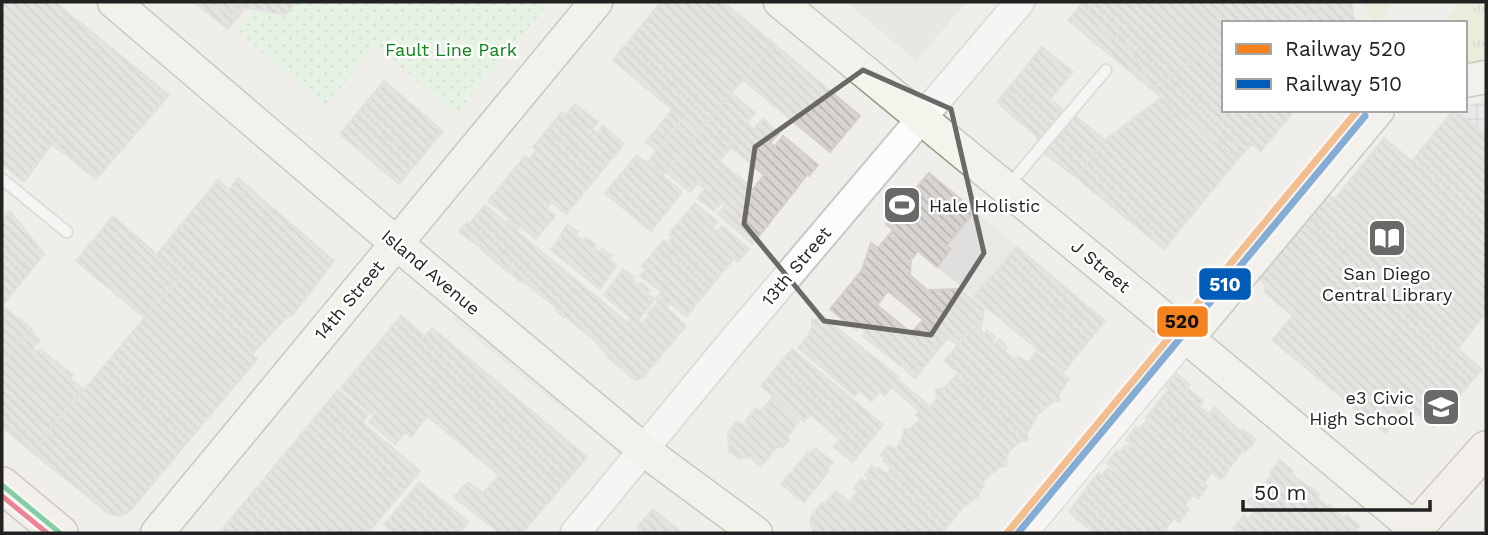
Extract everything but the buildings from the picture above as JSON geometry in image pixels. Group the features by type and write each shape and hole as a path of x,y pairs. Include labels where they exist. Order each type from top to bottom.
{"main road":[{"name":"Island Avenue","path":"114,2 645,451 756,533"},
{"name":"14th Street","path":"157,533 596,2"},
{"name":"J Street","path":"780,2 1188,338 1415,532"},
{"path":"1467,81 1486,77"},
{"path":"1188,338 1376,112"},
{"path":"1415,532 1486,449"},
{"path":"2,485 60,533"}],"street":[{"name":"13th Street","path":"575,533 736,337 1020,2"},
{"path":"1026,533 1188,338"}],"lane":[{"path":"1006,188 1106,70"},
{"path":"2,179 67,232"}],"highlighted area":[{"path":"863,70 951,109 984,253 931,335 824,321 744,224 755,147"}],"shaded area":[{"path":"845,2 966,2 917,61"},
{"path":"1486,101 1486,135 1459,112 1467,112 1467,106"},
{"path":"975,211 1017,246 974,297 937,267 951,250 946,246"},
{"path":"454,302 567,397 567,413 453,319"}],"green space":[{"name":"Fault Line Park","path":"258,2 550,2 456,114 376,46 326,105 235,30"},
{"path":"1364,2 1392,2 1379,21 1373,21"},
{"path":"1460,2 1486,2 1486,62 1467,66 1467,21 1445,21"}],"rail line":[{"name":"520","path":"1007,533 1356,112"},
{"name":"510","path":"1018,533 1365,116"}],"transit line":[{"path":"2,485 60,533"},
{"path":"2,496 47,533"}],"place":[{"name":"Hale Holistic","path":"902,205"},
{"name":"San Diego Central Library","path":"1387,238"},
{"name":"e3 Civic High School","path":"1441,407"}]}
